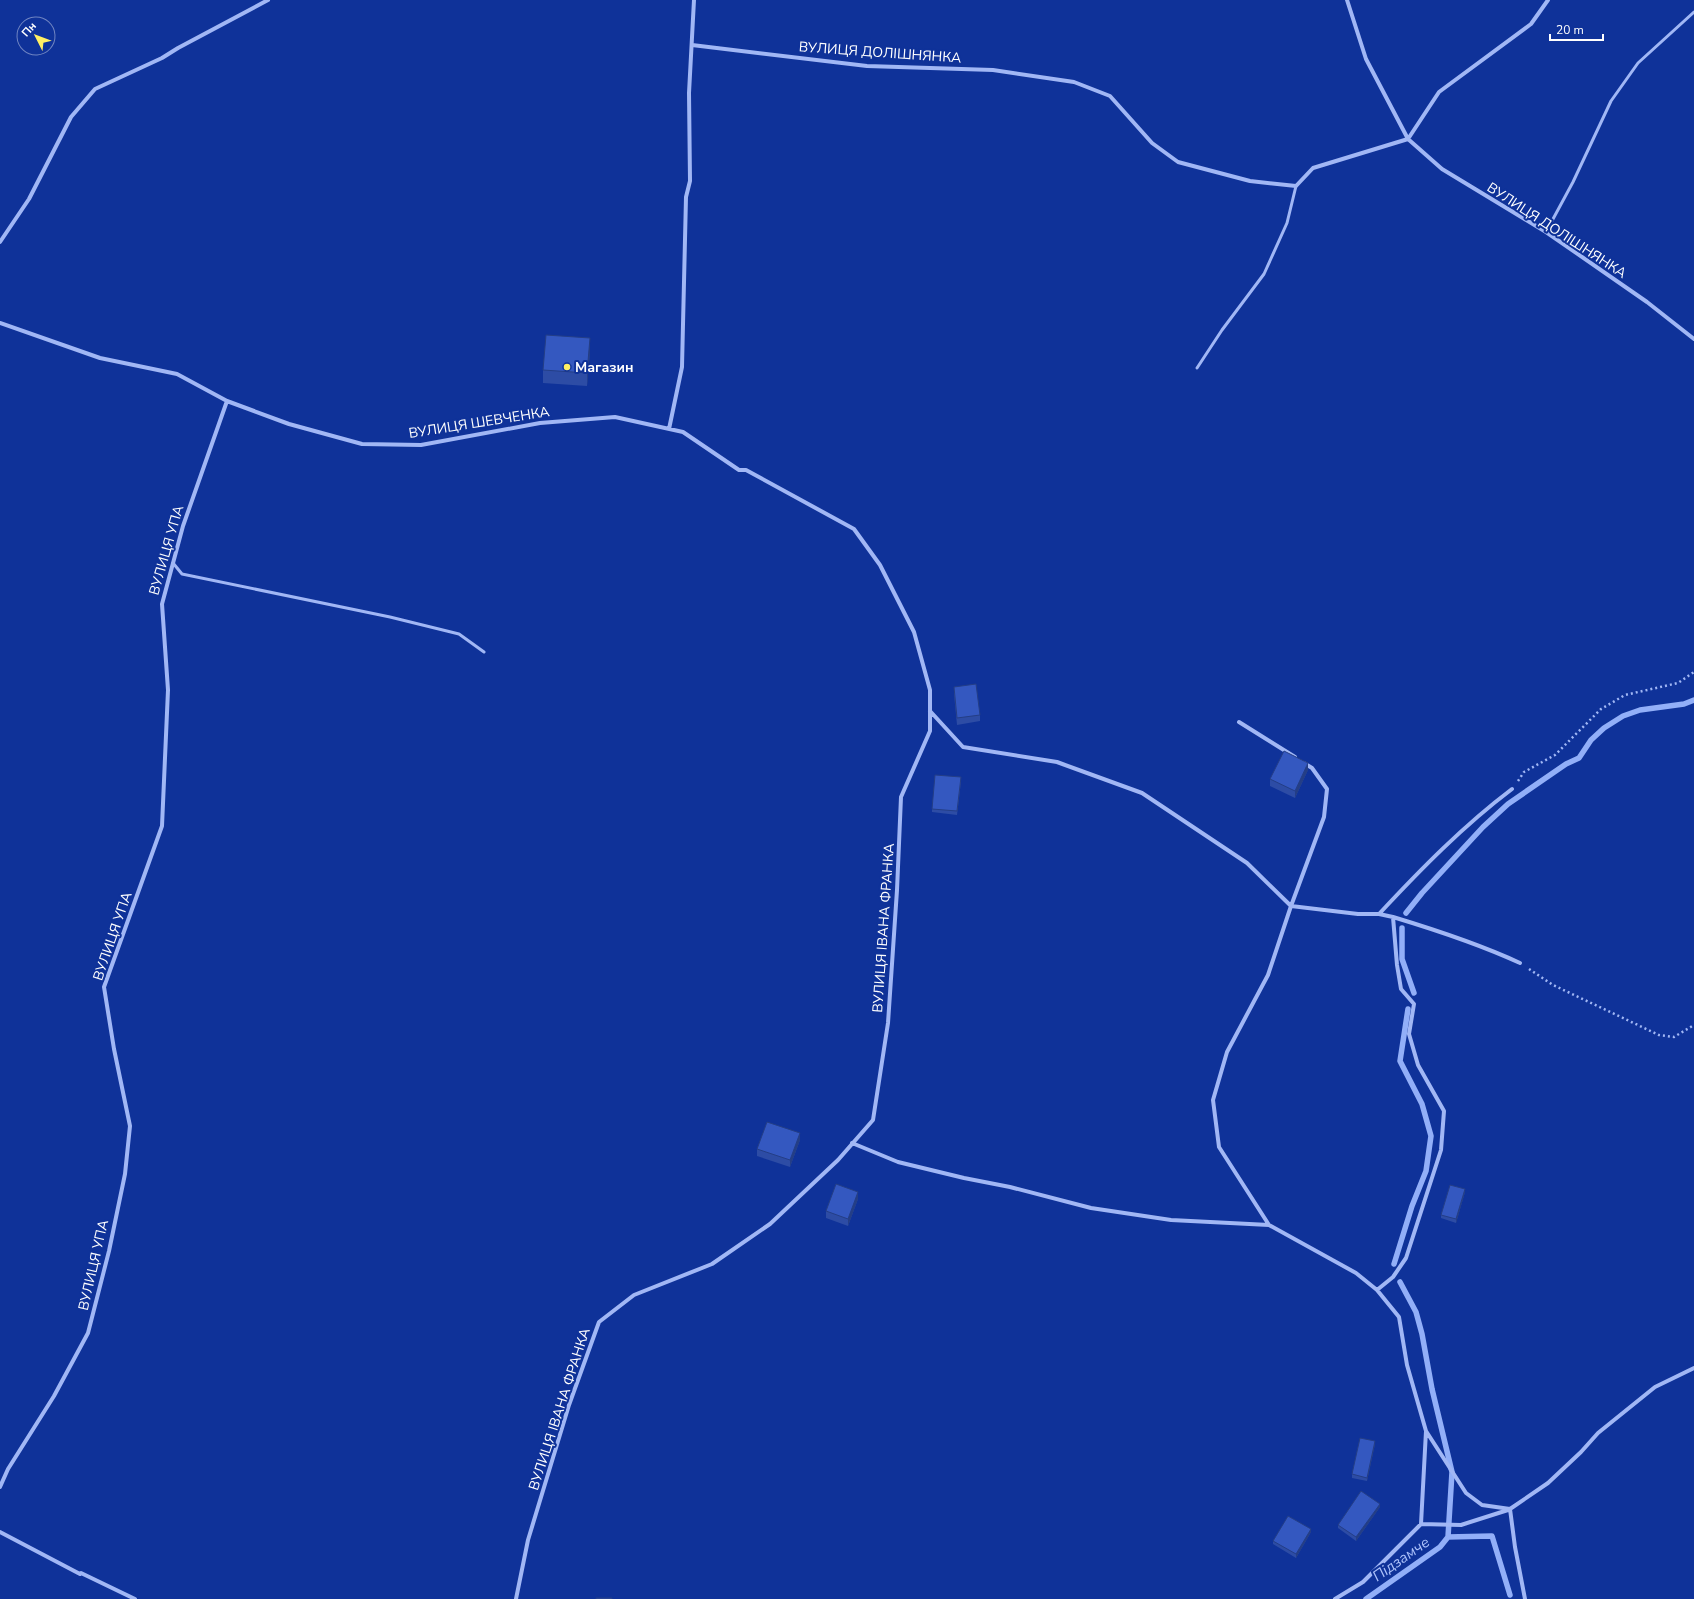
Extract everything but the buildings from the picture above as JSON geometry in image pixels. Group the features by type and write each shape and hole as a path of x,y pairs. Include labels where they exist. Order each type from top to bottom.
{"street":[{"path":"0,242 29,199 72,116 95,89 162,58 268,0"},
{"path":"668,429 682,367 686,197 690,181 689,93 694,0"},
{"name":"ВУЛИЦЯ ДОЛІШНЯНКА","path":"1348,0 1366,59 1408,139 1442,169 1546,232 1647,302 1694,339"},
{"path":"1296,186 1313,168 1408,139 1439,92 1531,24 1548,0"},
{"name":"ВУЛИЦЯ ДОЛІШНЯНКА","path":"692,45 867,66 993,70 1074,82 1110,96 1152,143 1178,162 1250,181 1296,186"},
{"name":"ВУЛИЦЯ ШЕВЧЕНКА","path":"0,323 100,358 177,374 227,401 289,424 362,444 420,445 540,423 615,417 668,429"},
{"name":"ВУЛИЦЯ УПА","path":"0,1487 8,1469 54,1396 88,1333 109,1251 125,1174 130,1126 114,1049 104,987 162,826 168,690 162,604 183,526 227,401"},
{"name":"ВУЛИЦЯ ІВАНА ФРАНКА","path":"516,1599 528,1540 569,1405 599,1322 634,1295 712,1264 770,1224 838,1160 873,1120 888,1023 897,890 901,797 930,731 930,690 914,632 880,565 854,529 746,470 739,470 683,432 668,429"},
{"path":"930,711 963,747 1057,762 1142,793 1247,863 1291,906 1358,914 1379,914 1393,917 1492,950 1520,963"},
{"path":"1239,722 1312,768 1327,788 1324,817 1291,906 1268,975 1227,1052 1213,1100 1219,1147 1269,1225"},
{"path":"1379,914 1414,876 1489,806 1512,789"},
{"path":"1377,1290 1393,1277 1406,1258 1441,1150 1444,1111 1418,1064 1412,1042 1410,1034 1414,1004 1401,989 1397,965 1393,917"},
{"path":"852,1143 898,1162 964,1178 1010,1187 1091,1208 1171,1220 1269,1225 1356,1273 1377,1290 1399,1317 1408,1365 1426,1431 1466,1493 1482,1505 1510,1509"},
{"path":"1421,1524 1461,1525 1510,1509 1548,1482 1581,1452 1598,1433 1655,1386 1694,1368"},
{"path":"1335,1599 1363,1582 1421,1524 1426,1431"},
{"path":"1510,1509 1515,1547 1525,1599"},
{"path":"0,1532 80,1574 81,1573 135,1599"}],"lane":[{"path":"1546,232 1573,182 1611,101 1638,63 1694,12"},
{"path":"1197,368 1222,330 1264,274 1286,223 1296,186"},
{"path":"172,563 182,574 390,617 460,634 484,652"}],"path":[{"path":"1512,789 1524,772 1555,755 1601,709 1625,695 1678,683 1694,672"},
{"path":"1520,963 1553,985 1659,1035 1674,1037 1694,1025"}],"waterway":[{"path":"1406,913 1422,893 1483,827 1508,804 1566,764 1579,758 1591,740 1604,728 1623,716 1640,710 1684,704 1694,700"},
{"path":"1402,928 1402,959 1414,993"},
{"path":"1394,1264 1412,1206 1426,1171 1431,1136 1422,1104 1400,1061 1408,1009"},
{"path":"1400,1282 1416,1312 1422,1334 1432,1389 1452,1472 1448,1537 1492,1536 1510,1595"},
{"name":"Підзамче","path":"1366,1599 1440,1547 1448,1537"}],"place":[{"name":"Магазин","path":"567,367"}]}
